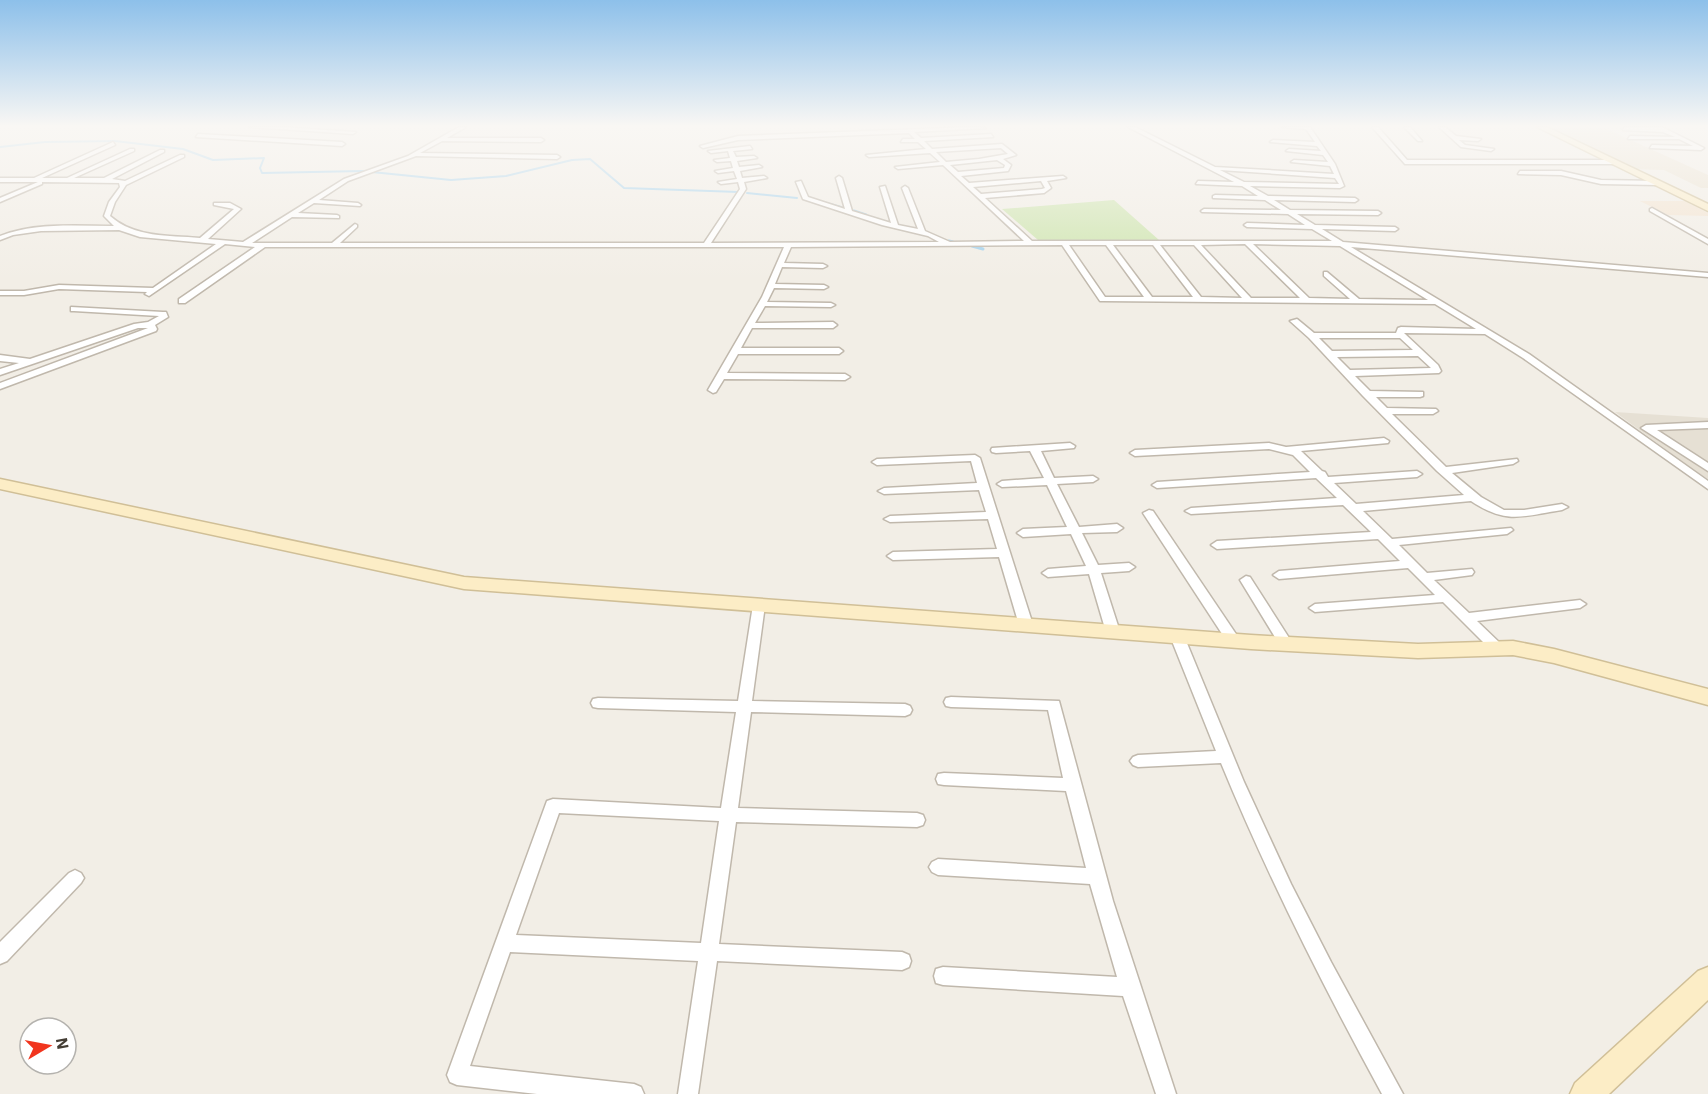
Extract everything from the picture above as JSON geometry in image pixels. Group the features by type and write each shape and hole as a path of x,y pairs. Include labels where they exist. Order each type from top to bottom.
{"street":[{"path":"33,180 37,178"},
{"path":"66,180 70,178"},
{"path":"105,180 109,178"},
{"path":"120,228 107,216 108,210 124,184 136,178"},
{"path":"243,244 310,201 352,178"},
{"path":"705,246 731,204 741,193 741,178"},
{"path":"839,178 849,213"},
{"path":"962,178 1031,244"},
{"path":"970,185 1062,178"},
{"path":"1231,178 1526,356 1708,486"},
{"path":"1198,183 1332,187 1342,184 1339,178"},
{"path":"1582,178 1601,182 1658,183"},
{"path":"1648,178 1708,208"},
{"path":"0,200 47,180"},
{"path":"2,181 105,180 124,184"},
{"path":"982,196 1044,191 1048,188 1043,180"},
{"path":"721,182 766,182"},
{"path":"799,182 805,198 849,213 935,236 948,244"},
{"path":"883,187 895,225"},
{"path":"905,188 920,232"},
{"path":"1215,197 1355,200"},
{"path":"310,201 358,205"},
{"path":"201,241 238,209 230,205 216,204"},
{"path":"1652,210 1708,242"},
{"path":"1204,211 1378,213"},
{"path":"288,215 337,217"},
{"path":"1239,219 1266,242"},
{"path":"1247,225 1395,229"},
{"path":"333,246 356,226"},
{"path":"0,238 10,233 26,230 120,228 140,235 222,243 333,246 1266,242 1339,244 1708,275"},
{"path":"1247,242 1307,301"},
{"path":"146,297 222,243"},
{"path":"1108,243 1149,300"},
{"path":"1155,243 1199,300"},
{"path":"1196,243 1249,301"},
{"path":"1065,244 1103,299 1434,302"},
{"path":"182,301 263,245"},
{"path":"713,390 762,304 788,245"},
{"path":"779,265 823,266"},
{"path":"1327,274 1357,302"},
{"path":"770,286 824,287"},
{"path":"0,293 24,293 59,287 155,290"},
{"path":"762,304 831,305"},
{"path":"0,372 137,326 150,324 164,317 163,314 74,309"},
{"path":"1294,321 1312,336 1366,394 1444,471 1487,506 1502,513 1562,507"},
{"path":"1,384 145,334 153,329 150,324"},
{"path":"750,326 833,325"},
{"path":"1346,373 1436,370 1400,331 1485,332"},
{"path":"1312,336 1403,335"},
{"path":"736,351 839,351"},
{"path":"1329,354 1421,353"},
{"path":"0,358 31,362"},
{"path":"721,376 845,377"},
{"path":"1366,394 1420,394"},
{"path":"1384,411 1433,411"},
{"path":"1708,425 1646,428 1708,468"},
{"path":"1135,453 1269,446 1289,449 1384,441"},
{"path":"996,450 1070,446"},
{"path":"1034,448 1094,569 1113,632"},
{"path":"1289,449 1297,453 1324,477 1422,577 1497,648"},
{"path":"877,462 975,458 1026,625"},
{"path":"1444,471 1513,461"},
{"path":"1156,485 1417,474"},
{"path":"1002,484 1093,479"},
{"path":"0,484 464,583 1286,644 1418,651 1513,648 1554,656 1708,697"},
{"path":"884,491 984,486"},
{"path":"1191,511 1476,497"},
{"path":"1149,513 1233,640"},
{"path":"891,519 993,515"},
{"path":"1023,533 1117,528"},
{"path":"1217,545 1384,539 1507,530"},
{"path":"893,556 1004,553"},
{"path":"1279,575 1409,564"},
{"path":"1048,573 1129,567"},
{"path":"1422,577 1468,572"},
{"path":"1246,580 1286,644"},
{"path":"1315,608 1445,598"},
{"path":"1466,618 1580,604"},
{"path":"688,1094 759,605"},
{"path":"1177,636 1226,757 1302,924 1343,1005 1393,1094"},
{"path":"598,702 905,710"},
{"path":"951,702 1054,705 1071,785 1128,987 1166,1094"},
{"path":"1138,761 1226,757"},
{"path":"944,779 1071,785"},
{"path":"634,1094 458,1075 553,806 729,815 917,820"},
{"path":"938,867 1098,877"},
{"path":"0,956 75,878"},
{"path":"505,943 902,961"},
{"path":"943,976 1128,987"},
{"path":"1593,1092 1708,981"}],"shaded area":[{"path":"1681,178 1708,178 1708,188 1701,188"},
{"path":"1640,201 1685,201 1708,213 1708,216 1668,215"},
{"path":"1615,412 1708,418 1708,479 1694,470"}],"green space":[{"path":"1114,200 1159,240 1038,240 1002,209"}],"waterway":[{"path":"432,178 451,180 478,178"},
{"path":"612,178 624,188 739,192"},
{"path":"747,193 797,198"},
{"path":"816,200 841,207"},
{"path":"854,211 866,215"},
{"path":"949,241 953,242"},
{"path":"972,246 983,249"}]}
